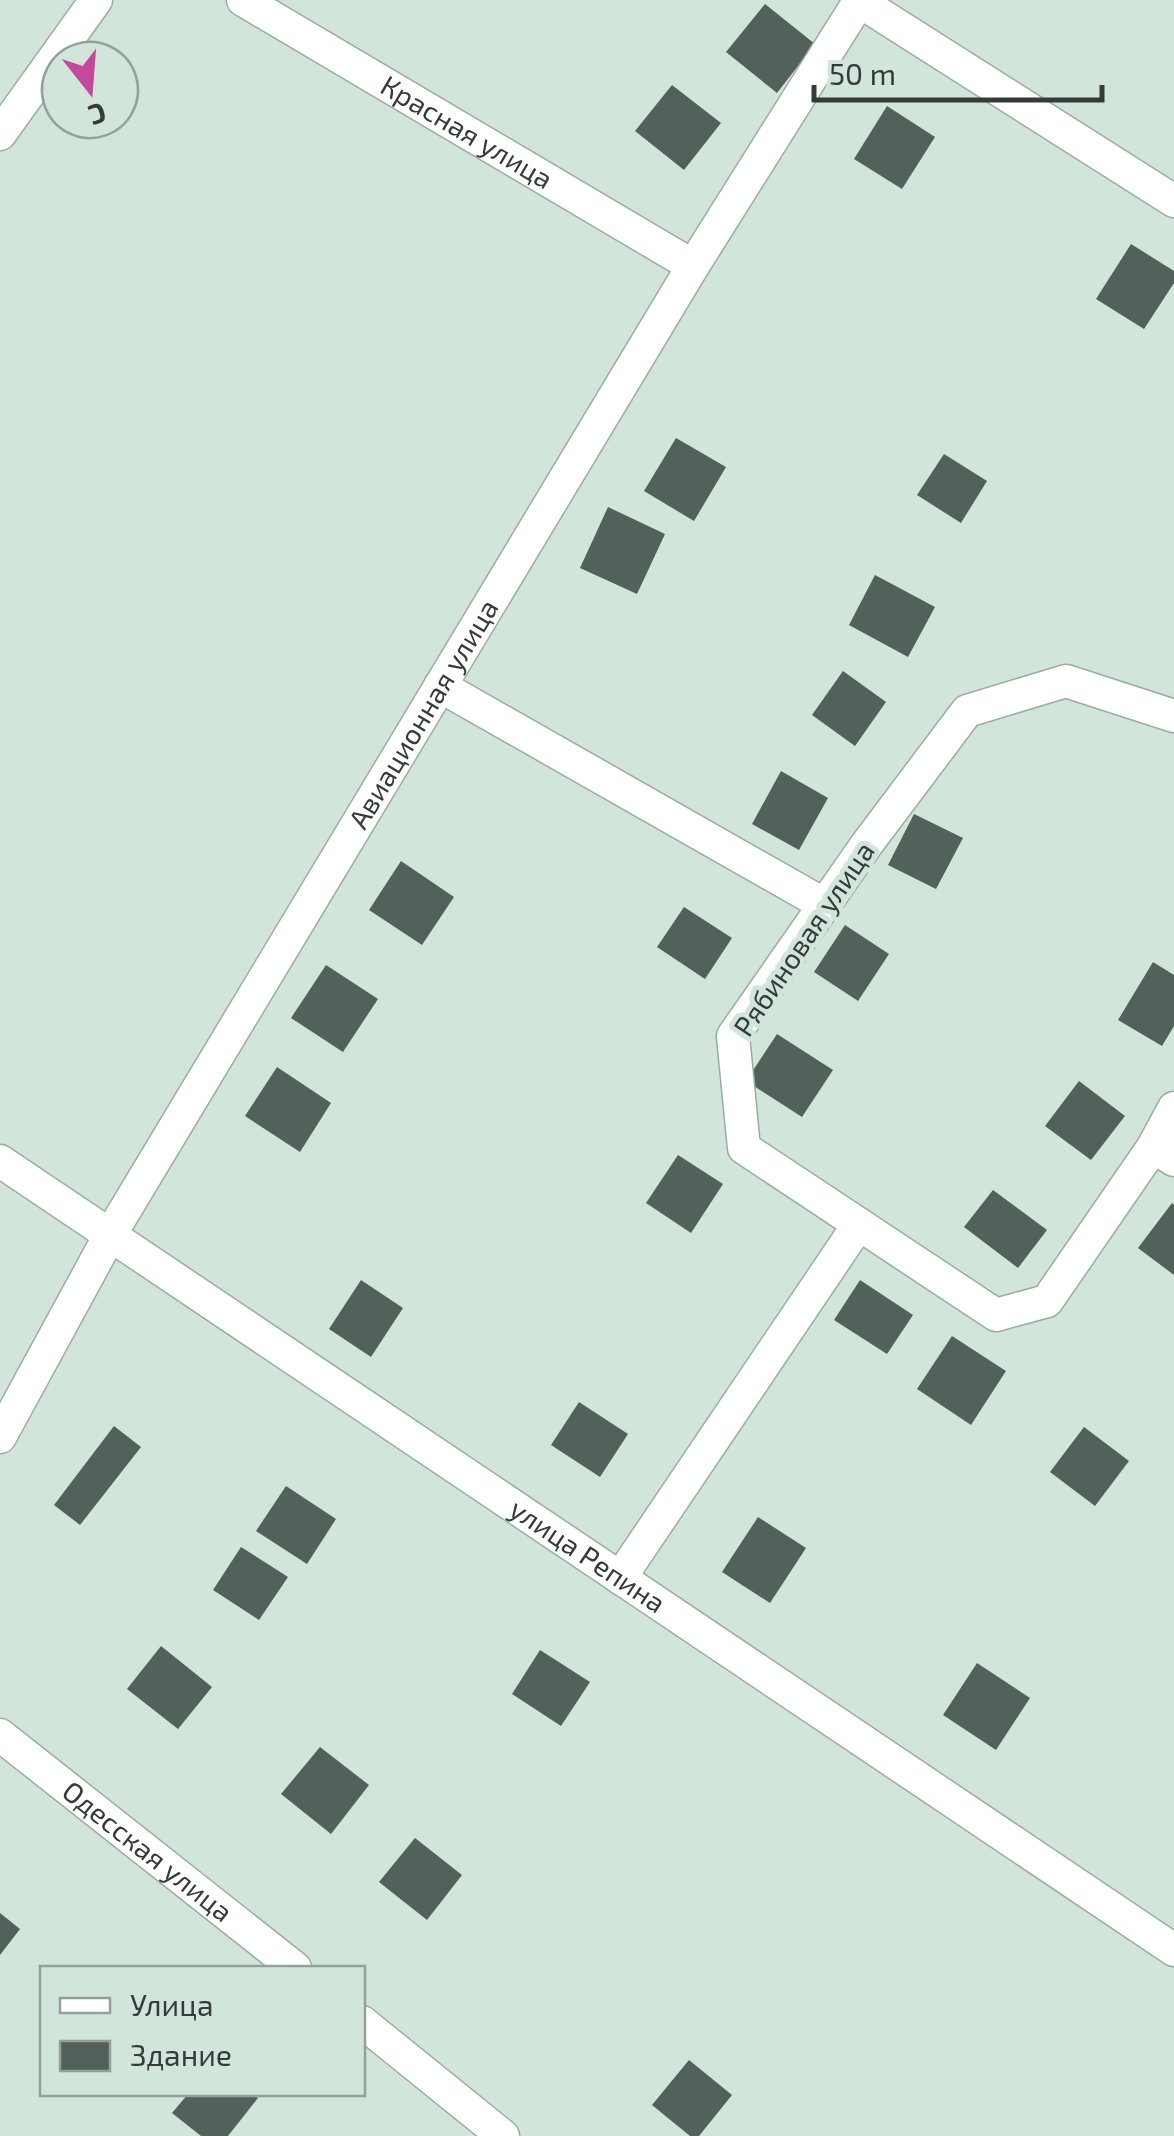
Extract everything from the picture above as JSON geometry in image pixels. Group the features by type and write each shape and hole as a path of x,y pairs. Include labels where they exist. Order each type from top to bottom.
{"street":[{"path":"0,134 96,0"},
{"name":"Красная улица","path":"243,0 693,266"},
{"path":"859,1 1174,201"},
{"name":"Авиационная улица","path":"0,1436 110,1234 693,266 859,1"},
{"name":"Рябиновая улица","path":"1174,716 1066,681 967,711 867,844 734,1036 744,1148 996,1314 1047,1301 1164,1154 1174,1108"},
{"path":"440,686 825,905"},
{"name":"улица Репина","path":"0,1161 1171,1942"},
{"path":"620,1578 859,1224"},
{"name":"Одесская улица","path":"0,1735 292,1966"},
{"path":"365,2024 504,2136"}],"building":[{"path":"765,4 815,44 777,93 726,52"},
{"path":"672,85 721,123 684,170 635,131"},
{"path":"887,106 935,137 902,189 854,159"},
{"path":"1131,244 1174,271 1174,283 1144,329 1096,299"},
{"path":"676,438 726,467 694,521 644,491"},
{"path":"944,454 987,481 961,523 917,495"},
{"path":"608,507 665,534 637,594 580,568"},
{"path":"875,575 935,607 908,657 849,625"},
{"path":"843,671 886,702 855,746 812,715"},
{"path":"781,771 828,798 799,850 752,824"},
{"path":"914,814 963,838 936,889 888,865"},
{"path":"401,861 454,897 422,945 369,910"},
{"path":"684,907 732,938 705,979 657,947"},
{"path":"845,925 889,954 858,1001 814,972"},
{"path":"1153,962 1174,975 1174,1026 1162,1046 1118,1020"},
{"path":"326,965 378,999 343,1052 291,1018"},
{"path":"777,1034 833,1070 802,1117 746,1081"},
{"path":"277,1067 331,1103 300,1152 245,1116"},
{"path":"1079,1081 1125,1116 1091,1160 1045,1126"},
{"path":"678,1155 723,1184 691,1233 646,1203"},
{"path":"993,1190 1047,1230 1018,1268 964,1227"},
{"path":"1174,1205 1174,1275 1138,1248"},
{"path":"361,1280 403,1308 371,1357 329,1329"},
{"path":"860,1280 913,1315 887,1354 834,1320"},
{"path":"952,1336 1006,1371 971,1425 917,1389"},
{"path":"579,1402 628,1434 600,1477 551,1445"},
{"path":"114,1426 141,1447 80,1525 54,1505"},
{"path":"1084,1427 1129,1461 1095,1506 1050,1472"},
{"path":"286,1486 336,1519 307,1564 256,1531"},
{"path":"758,1517 806,1548 770,1603 722,1572"},
{"path":"241,1547 288,1577 259,1620 213,1590"},
{"path":"161,1646 212,1687 178,1729 127,1689"},
{"path":"540,1650 590,1682 561,1726 512,1694"},
{"path":"977,1663 1030,1698 996,1750 943,1715"},
{"path":"320,1747 369,1785 331,1834 281,1794"},
{"path":"415,1838 462,1875 427,1920 379,1882"},
{"path":"0,1913 20,1929 0,1955"},
{"path":"689,2060 732,2095 699,2136 690,2136 652,2105"},
{"path":"186,2096 258,2098 228,2136 201,2136 172,2113"}]}
